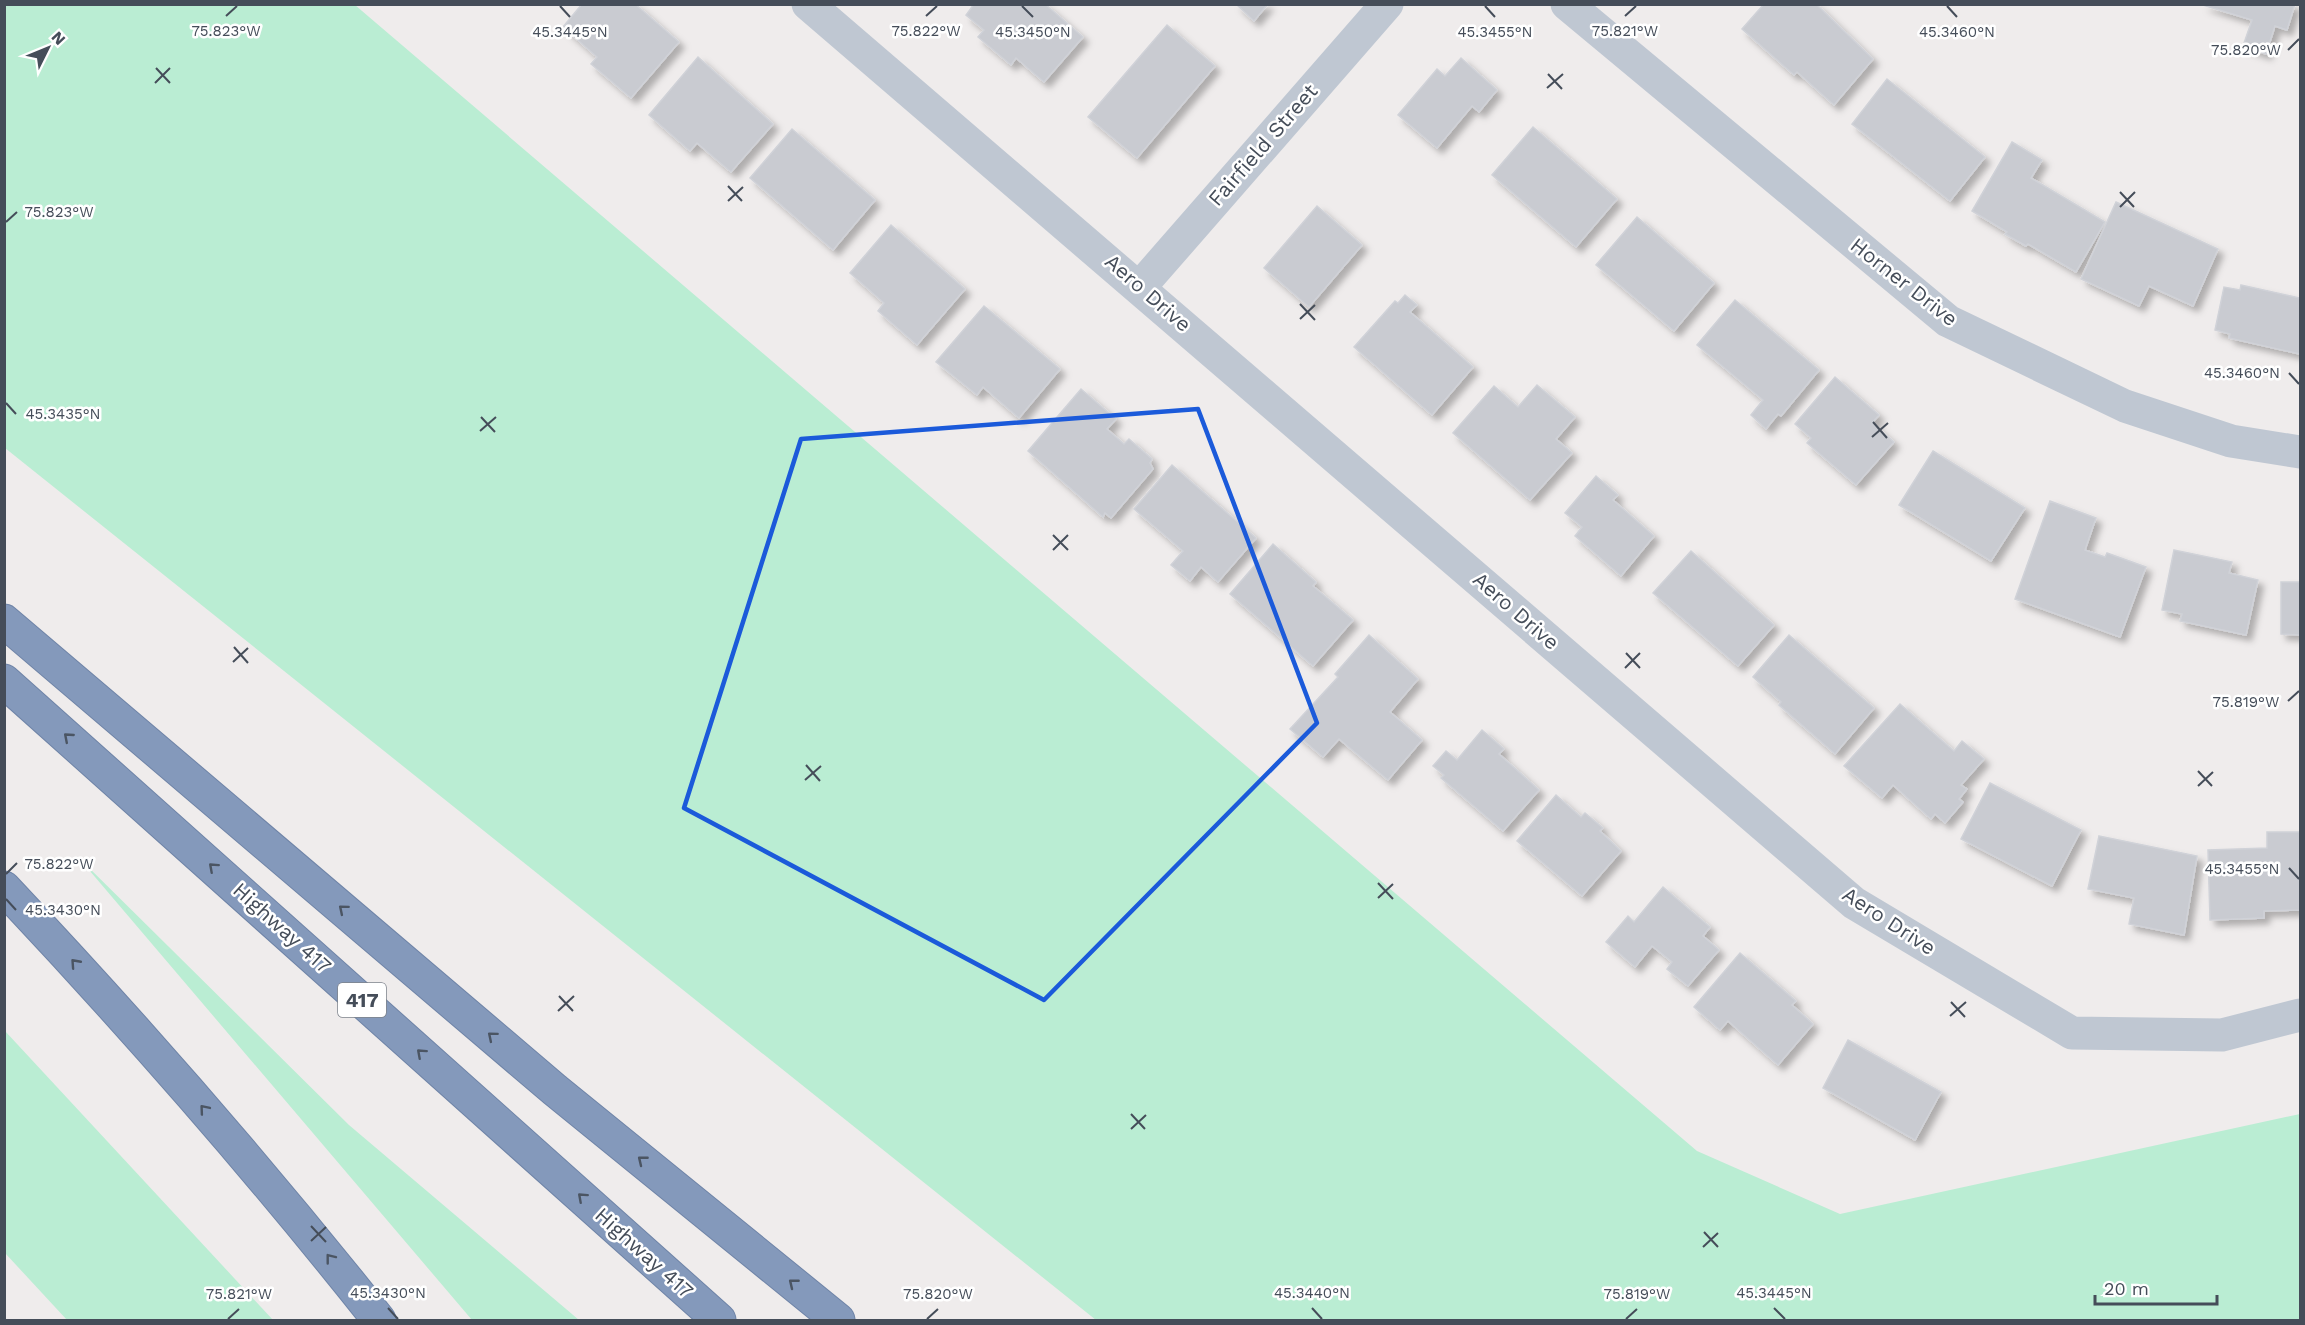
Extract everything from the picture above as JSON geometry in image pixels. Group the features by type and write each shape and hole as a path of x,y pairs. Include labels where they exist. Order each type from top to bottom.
{"highway":[{"path":"4,621 555,1090 838,1320"},
{"name":"Highway 417","path":"4,681 719,1320"},
{"path":"4,888 195,1098 318,1243 379,1320"}],"street":[{"name":"Aero Drive","path":"808,4 1140,286 1854,903 2072,1033 2222,1035 2301,1015"},
{"name":"Fairfield Street","path":"1140,286 1387,4"},
{"name":"Horner Drive","path":"1567,4 1948,321 2125,406 2231,441 2301,452"}],"highlighted area":[{"path":"1198,409 1317,723 1044,1000 684,808 801,439"}],"green space":[{"path":"4,5 355,5 1697,1151 1840,1214 2300,1114 2300,1320 1096,1320 5,448"},
{"path":"78,857 349,1125 579,1320 472,1320"},
{"path":"4,1031 273,1320 67,1320 5,1253"}],"building":[{"path":"582,4 635,4 679,42 631,98 591,64 597,57 563,27"},
{"path":"974,4 1045,4 1083,37 1044,82 1016,58 1011,65 978,37 984,30 966,15"},
{"path":"1236,4 1268,4 1254,21"},
{"path":"1764,4 1816,4 1873,59 1834,105 1797,72 1794,75 1742,29"},
{"path":"2295,4 2287,30 2275,26 2266,54 2243,46 2252,20 2203,5"},
{"path":"1167,25 1215,66 1137,158 1088,117"},
{"path":"698,57 773,124 731,172 697,143 690,151 649,115"},
{"path":"1461,58 1497,90 1479,112 1472,106 1437,148 1398,115 1437,69 1445,76"},
{"path":"1887,79 1985,157 1950,201 1852,124"},
{"path":"1533,127 1617,199 1576,247 1492,175"},
{"path":"792,129 875,200 833,250 750,178"},
{"path":"2012,142 2042,160 2031,178 2105,222 2076,272 2028,244 2026,246 2005,234 2007,232 1972,211"},
{"path":"2116,202 2218,249 2193,306 2149,286 2139,306 2081,279"},
{"path":"1317,206 1362,245 1309,307 1264,268"},
{"path":"1637,217 1714,283 1674,331 1596,265"},
{"path":"891,225 965,289 917,345 878,311 884,303 850,273"},
{"path":"2241,285 2300,298 2300,354 2229,338 2230,334 2215,330 2224,287 2240,290"},
{"path":"1405,295 1417,305 1410,312 1473,367 1432,415 1354,347 1395,301 1398,303"},
{"path":"1735,300 1819,370 1781,416 1778,414 1766,429 1751,415 1763,400 1697,345"},
{"path":"984,306 1060,369 1019,418 983,387 977,395 936,362"},
{"path":"1835,377 1879,415 1872,423 1894,442 1856,485 1807,443 1811,438 1795,424"},
{"path":"1537,385 1575,417 1556,439 1572,453 1530,500 1453,433 1494,386 1518,407"},
{"path":"1081,389 1116,419 1107,429 1124,444 1129,439 1152,459 1150,463 1153,469 1111,518 1105,513 1103,517 1028,451"},
{"path":"1933,451 2025,508 1991,561 1899,505"},
{"path":"1172,465 1256,538 1218,582 1201,567 1190,581 1171,565 1183,551 1134,509"},
{"path":"1596,476 1618,495 1613,500 1654,536 1621,576 1575,536 1582,527 1565,513"},
{"path":"2050,501 2096,518 2085,550 2105,557 2107,553 2146,567 2120,637 2015,599"},
{"path":"1273,544 1316,582 1313,586 1353,620 1313,666 1230,594"},
{"path":"2174,550 2232,562 2229,573 2258,580 2246,635 2180,621 2182,614 2162,610"},
{"path":"1691,551 1774,625 1738,666 1653,593"},
{"path":"2281,582 2300,582 2300,635 2281,634"},
{"path":"1369,635 1418,679 1390,712 1422,740 1388,780 1339,739 1323,757 1290,729 1338,677 1335,674"},
{"path":"1789,635 1874,708 1835,754 1779,705 1781,702 1753,677"},
{"path":"1900,704 1954,751 1962,741 1984,759 1961,785 1967,789 1959,799 1963,802 1945,823 1935,814 1931,819 1893,785 1882,798 1844,766"},
{"path":"1482,730 1504,749 1499,754 1539,790 1503,831 1441,778 1444,775 1433,766 1446,751 1457,760"},
{"path":"1990,783 2081,830 2052,886 1961,839"},
{"path":"1556,795 1581,817 1585,813 1603,828 1600,831 1621,851 1582,896 1517,841"},
{"path":"2267,832 2300,832 2300,910 2264,911 2264,918 2210,920 2208,850 2267,848"},
{"path":"2099,836 2197,856 2184,935 2129,924 2134,898 2088,889"},
{"path":"1663,887 1710,927 1703,936 1719,950 1688,986 1667,969 1672,962 1652,946 1635,967 1606,942 1628,916 1634,922"},
{"path":"1740,953 1796,1001 1792,1005 1813,1024 1778,1065 1728,1021 1720,1030 1694,1007"},
{"path":"1848,1040 1941,1092 1915,1140 1823,1088"}]}
